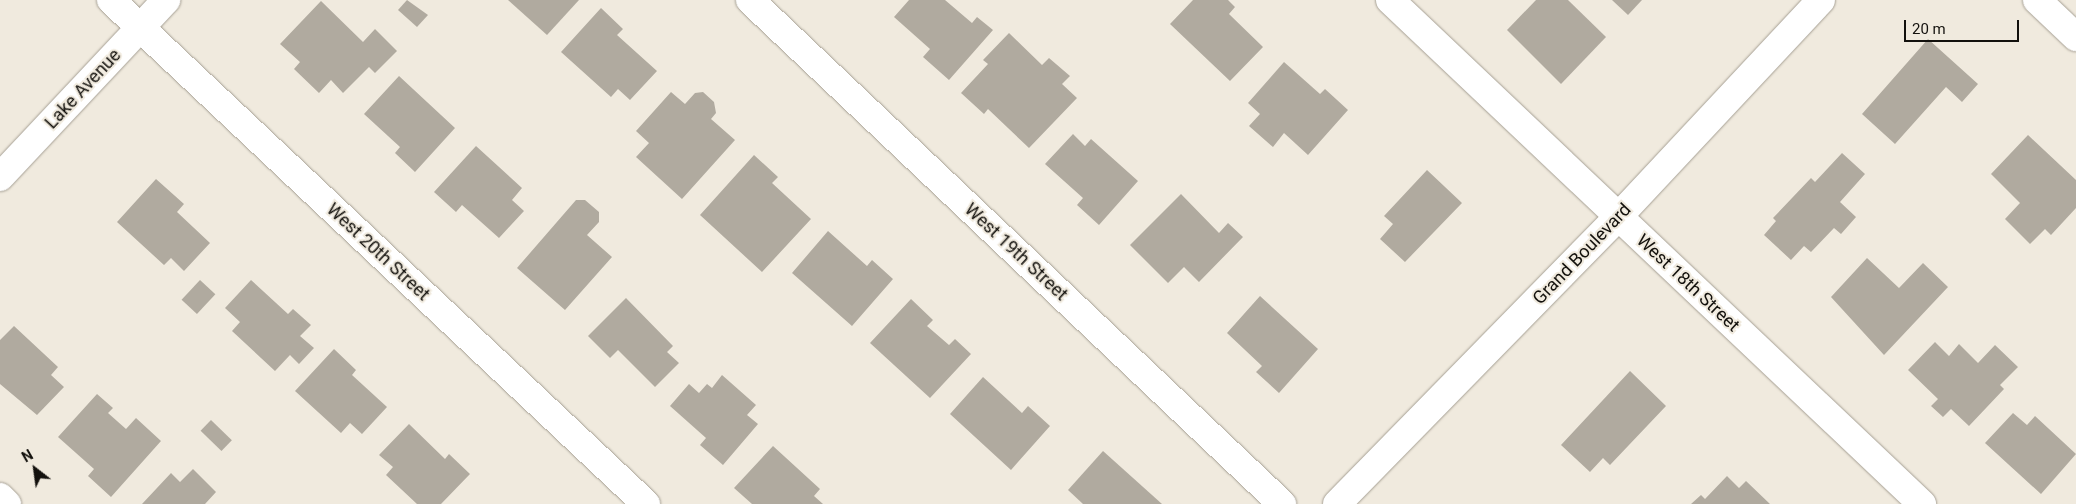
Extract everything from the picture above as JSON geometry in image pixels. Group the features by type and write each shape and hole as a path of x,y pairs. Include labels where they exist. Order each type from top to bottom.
{"street":[{"name":"West 20th Street","path":"112,0 646,504"},
{"name":"Lake Avenue","path":"0,177 166,0"},
{"name":"West 19th Street","path":"750,0 1282,504"},
{"name":"West 18th Street","path":"1390,0 1922,504"},
{"name":"Grand Boulevard","path":"1337,504 1618,218 1821,0"},
{"path":"2037,0 2076,37"},
{"path":"0,497 7,504"}],"building":[{"path":"407,0 428,15 417,27 398,10"},
{"path":"508,0 579,0 547,35"},
{"path":"909,0 945,0 972,23 977,17 993,30 949,80 923,57 930,49 894,17"},
{"path":"1193,0 1228,0 1235,7 1229,14 1263,47 1230,81 1170,24"},
{"path":"1536,0 1568,0 1606,37 1561,84 1507,30"},
{"path":"1612,0 1642,0 1628,15"},
{"path":"321,1 363,42 375,29 397,51 375,73 369,67 343,93 331,80 319,93 294,69 300,62 280,44"},
{"path":"601,8 623,29 617,35 657,71 630,100 618,89 611,97 561,52"},
{"path":"1009,33 1042,65 1049,58 1070,76 1062,84 1077,98 1029,148 988,109 984,114 961,93 988,64 983,60"},
{"path":"1928,39 1978,84 1962,102 1946,87 1895,144 1862,114"},
{"path":"1284,62 1320,94 1325,89 1348,110 1308,155 1284,133 1273,147 1249,126 1260,114 1248,103"},
{"path":"399,76 455,128 415,172 395,153 400,147 364,114"},
{"path":"671,92 685,104 695,93 703,92 714,102 716,113 711,119 735,140 682,199 636,157 649,143 636,131"},
{"path":"1073,134 1085,146 1091,139 1138,181 1099,225 1077,205 1083,198 1045,164"},
{"path":"2028,135 2076,180 2076,208 2051,235 2045,229 2030,244 2005,219 2020,203 1991,174"},
{"path":"476,146 522,188 512,200 524,211 499,238 462,205 456,212 434,192"},
{"path":"1842,153 1865,174 1840,202 1856,217 1841,234 1834,228 1811,252 1804,246 1791,260 1764,235 1776,221 1773,218 1811,178 1815,182"},
{"path":"754,155 778,177 772,183 811,219 762,272 700,215"},
{"path":"1427,170 1462,203 1405,262 1380,239 1393,224 1384,216"},
{"path":"156,179 184,204 177,212 210,243 184,271 171,258 164,265 117,222"},
{"path":"1181,194 1219,233 1228,223 1243,237 1199,282 1184,267 1168,283 1130,245"},
{"path":"576,200 585,200 599,212 599,222 587,235 612,257 565,310 517,268"},
{"path":"828,231 867,266 872,260 893,279 852,326 792,273"},
{"path":"1867,258 1899,288 1923,263 1948,287 1884,355 1831,297"},
{"path":"200,280 215,294 197,314 182,300"},
{"path":"251,280 288,314 293,309 311,325 300,336 314,348 299,364 290,355 275,371 232,331 240,322 225,308"},
{"path":"1260,296 1318,349 1279,393 1256,372 1262,366 1227,333"},
{"path":"626,298 673,346 667,352 679,363 655,387 618,350 610,358 588,336"},
{"path":"911,299 933,320 927,326 949,345 955,339 971,354 930,398 870,343"},
{"path":"14,326 58,367 51,375 64,387 37,415 0,384 0,340"},
{"path":"1935,342 1949,356 1959,344 1978,363 1995,345 2018,367 2000,385 2004,389 1969,426 1951,409 1943,417 1931,406 1938,399 1908,370"},
{"path":"334,349 356,370 352,375 387,407 362,434 350,423 341,433 295,391"},
{"path":"1630,371 1666,406 1610,465 1603,458 1590,472 1561,445"},
{"path":"722,375 756,405 747,415 758,424 723,465 700,445 706,438 670,406 689,384 699,393 707,384 712,388"},
{"path":"983,377 1022,413 1028,406 1050,426 1011,470 950,414"},
{"path":"97,394 113,408 108,413 126,429 136,418 161,441 111,497 88,476 94,469 58,437"},
{"path":"2013,413 2027,425 2035,416 2076,454 2041,494 1985,443"},
{"path":"211,420 232,440 221,451 201,431"},
{"path":"409,424 445,459 449,454 470,474 441,504 417,504 386,475 393,467 379,455"},
{"path":"773,446 820,489 814,496 823,504 752,504 734,488"},
{"path":"1103,451 1162,504 1083,504 1068,490"},
{"path":"193,469 216,492 205,504 142,504 171,473 180,482"},
{"path":"1727,476 1739,488 1746,481 1770,504 1691,504 1701,495 1705,499"}]}
